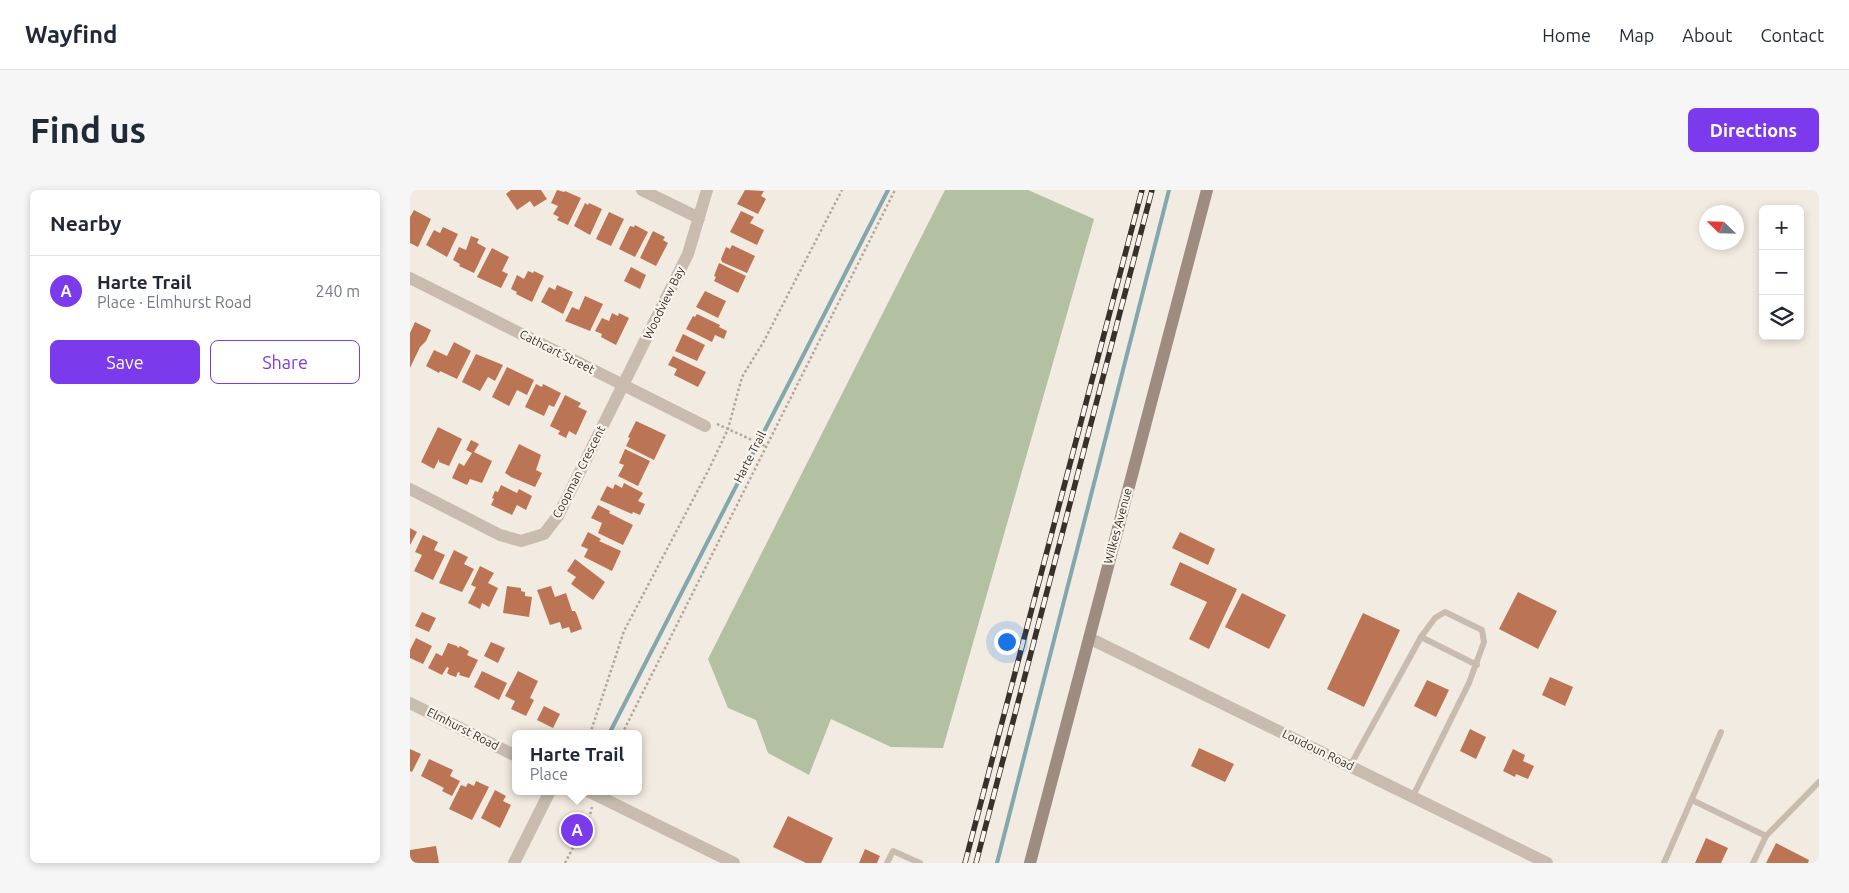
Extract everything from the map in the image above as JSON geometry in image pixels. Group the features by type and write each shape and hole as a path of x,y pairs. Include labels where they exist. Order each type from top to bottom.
{"main road":[{"name":"Wilkes Avenue","path":"1030,863 1207,190"}],"street":[{"path":"642,190 700,218"},
{"name":"Woodview Bay","path":"623,385 688,254 707,190"},
{"name":"Cathcart Street","path":"410,278 705,426"},
{"name":"Coopman Crescent","path":"410,489 500,535 521,540 544,534 558,516 623,385"},
{"name":"Loudoun Road","path":"1089,638 1548,863"},
{"name":"Elmhurst Road","path":"410,703 512,754"},
{"path":"514,863 548,795"},
{"path":"595,795 734,863"}],"lane":[{"path":"1350,766 1421,637 1435,618 1446,612 1482,630 1484,642 1470,683 1413,796"},
{"path":"1421,637 1477,665"},
{"path":"1664,863 1721,732"},
{"path":"1753,863 1766,836 1819,782"},
{"path":"1692,800 1766,836"},
{"path":"887,863 893,851 920,863"}],"path":[{"path":"591,730 624,631 709,469 728,428 742,377 764,341 842,190"},
{"name":"Harte Trail","path":"624,730 895,190"},
{"path":"705,426 709,420 765,446"},
{"path":"565,863 590,815 591,795"}],"green space":[{"path":"945,190 1028,190 1094,219 943,748 891,747 831,719 809,775 768,753 756,720 728,708 708,659"}],"building":[{"path":"511,190 541,190 547,199 534,207 530,201 517,210 506,194"},
{"path":"557,190 565,191 581,198 568,225 557,220 559,217 553,214 558,206 551,203"},
{"path":"745,190 764,191 761,196 766,199 758,214 737,204"},
{"path":"585,203 602,209 590,235 574,226"},
{"path":"414,210 431,219 418,247 410,243 410,217"},
{"path":"741,211 754,217 750,223 764,230 757,245 730,232"},
{"path":"609,212 624,219 611,246 596,239"},
{"path":"635,225 648,232 635,257 619,249 630,226 634,227"},
{"path":"443,227 458,234 447,257 426,245 434,230 440,233"},
{"path":"653,231 665,237 663,240 668,243 656,266 640,258"},
{"path":"471,236 479,239 477,243 486,248 474,273 459,266 460,264 453,260 459,247 466,250"},
{"path":"732,245 755,256 747,273 722,262 721,259 726,247 730,249"},
{"path":"492,248 509,257 502,271 508,274 501,288 477,277"},
{"path":"719,263 746,276 738,293 714,281"},
{"path":"631,267 646,275 640,289 624,281"},
{"path":"528,271 533,273 534,271 544,276 532,302 516,294 517,292 511,289 517,275 524,279"},
{"path":"557,285 573,292 563,314 541,302 549,287 555,290"},
{"path":"705,291 726,301 718,318 696,307"},
{"path":"585,296 603,304 590,331 565,321 572,307 579,310"},
{"path":"612,313 618,316 619,313 629,318 616,345 601,337 602,334 595,331 602,318 609,321"},
{"path":"697,314 720,325 719,327 727,331 724,339 715,335 712,342 686,329 693,316 695,317"},
{"path":"415,322 431,330 410,368 410,333"},
{"path":"683,334 705,345 697,361 675,351"},
{"path":"454,342 471,351 457,379 426,366 434,350 447,356"},
{"path":"476,354 503,365 495,381 488,377 480,391 462,382"},
{"path":"673,356 706,372 698,387 674,375 677,369 668,365"},
{"path":"507,367 534,380 527,395 517,390 509,406 492,397"},
{"path":"536,384 542,387 543,384 561,393 554,407 549,405 544,416 525,407"},
{"path":"565,395 581,403 578,407 587,411 576,435 569,431 566,438 558,434 560,431 550,426"},
{"path":"636,421 666,435 654,460 626,446"},
{"path":"438,427 462,439 449,466 439,462 439,459 434,469 421,462"},
{"path":"471,440 479,444 474,452 492,461 482,483 470,479 467,485 452,478 459,463 464,466 472,453 466,450"},
{"path":"519,444 541,455 536,470 542,473 535,487 505,473"},
{"path":"625,449 650,461 638,486 618,476 624,465 619,463"},
{"path":"624,483 643,493 638,501 645,504 640,515 633,512 632,514 600,500 607,486 613,489 615,484 622,488"},
{"path":"501,485 517,493 519,489 532,496 526,510 517,505 512,515 491,505 495,491 498,492"},
{"path":"598,505 633,525 623,545 598,533 602,523 591,518"},
{"path":"410,528 417,532 410,545"},
{"path":"588,532 601,539 599,541 621,551 612,571 584,557 588,549 581,546"},
{"path":"1180,532 1215,549 1208,565 1172,548"},
{"path":"423,535 438,542 434,550 445,555 433,580 414,571 422,555 415,552"},
{"path":"454,550 468,557 464,564 474,569 462,592 439,583"},
{"path":"575,559 605,582 593,600 571,584 576,577 567,571"},
{"path":"1180,562 1237,589 1209,649 1189,639 1207,602 1170,585"},
{"path":"480,566 494,573 488,583 498,588 489,607 482,603 480,609 468,603 476,587 471,585"},
{"path":"507,586 521,588 521,591 525,592 525,596 532,597 529,617 503,613"},
{"path":"551,586 555,597 566,593 572,611 575,611 582,629 571,633 569,627 562,629 560,622 550,625 537,590"},
{"path":"1518,592 1557,611 1538,649 1499,629"},
{"path":"1242,593 1286,615 1269,649 1225,627"},
{"path":"422,612 436,618 429,632 415,626"},
{"path":"1363,613 1400,630 1364,707 1327,689"},
{"path":"416,638 432,646 423,664 410,658 410,650"},
{"path":"491,642 505,648 498,663 484,656"},
{"path":"448,643 469,651 467,655 478,660 469,678 459,675 460,673 458,672 456,677 450,675 447,673 449,668 447,667 442,675 428,668 436,653 442,656"},
{"path":"482,671 507,683 499,700 474,687"},
{"path":"518,671 538,681 530,698 534,700 526,716 511,709 515,701 505,696"},
{"path":"1550,677 1573,687 1565,706 1542,695"},
{"path":"1427,680 1449,690 1436,717 1414,706"},
{"path":"544,706 560,714 553,728 537,720"},
{"path":"1470,729 1486,737 1476,759 1460,751"},
{"path":"1199,748 1234,764 1225,782 1191,766"},
{"path":"410,749 421,754 412,772 410,771"},
{"path":"1513,749 1525,755 1523,761 1534,766 1528,779 1516,774 1515,777 1503,771"},
{"path":"429,759 453,770 450,776 460,781 452,796 442,791 444,788 421,776"},
{"path":"476,781 489,787 472,820 449,809 461,785 466,787 468,783 474,786"},
{"path":"495,790 506,796 503,801 511,805 500,828 481,818"},
{"path":"788,816 833,838 821,863 806,863 773,847"},
{"path":"1706,838 1728,848 1721,863 1695,863"},
{"path":"1776,843 1809,860 1808,863 1766,863"},
{"path":"436,846 439,863 410,863 410,850"},
{"path":"865,849 880,856 877,863 859,863"}],"waterway":[{"path":"611,730 888,190"},
{"path":"997,863 1169,190"}],"railway":[{"path":"965,863 1142,190"},
{"path":"976,863 1152,190"}],"place":[{"name":"Harte Trail","path":"577,830"}]}
